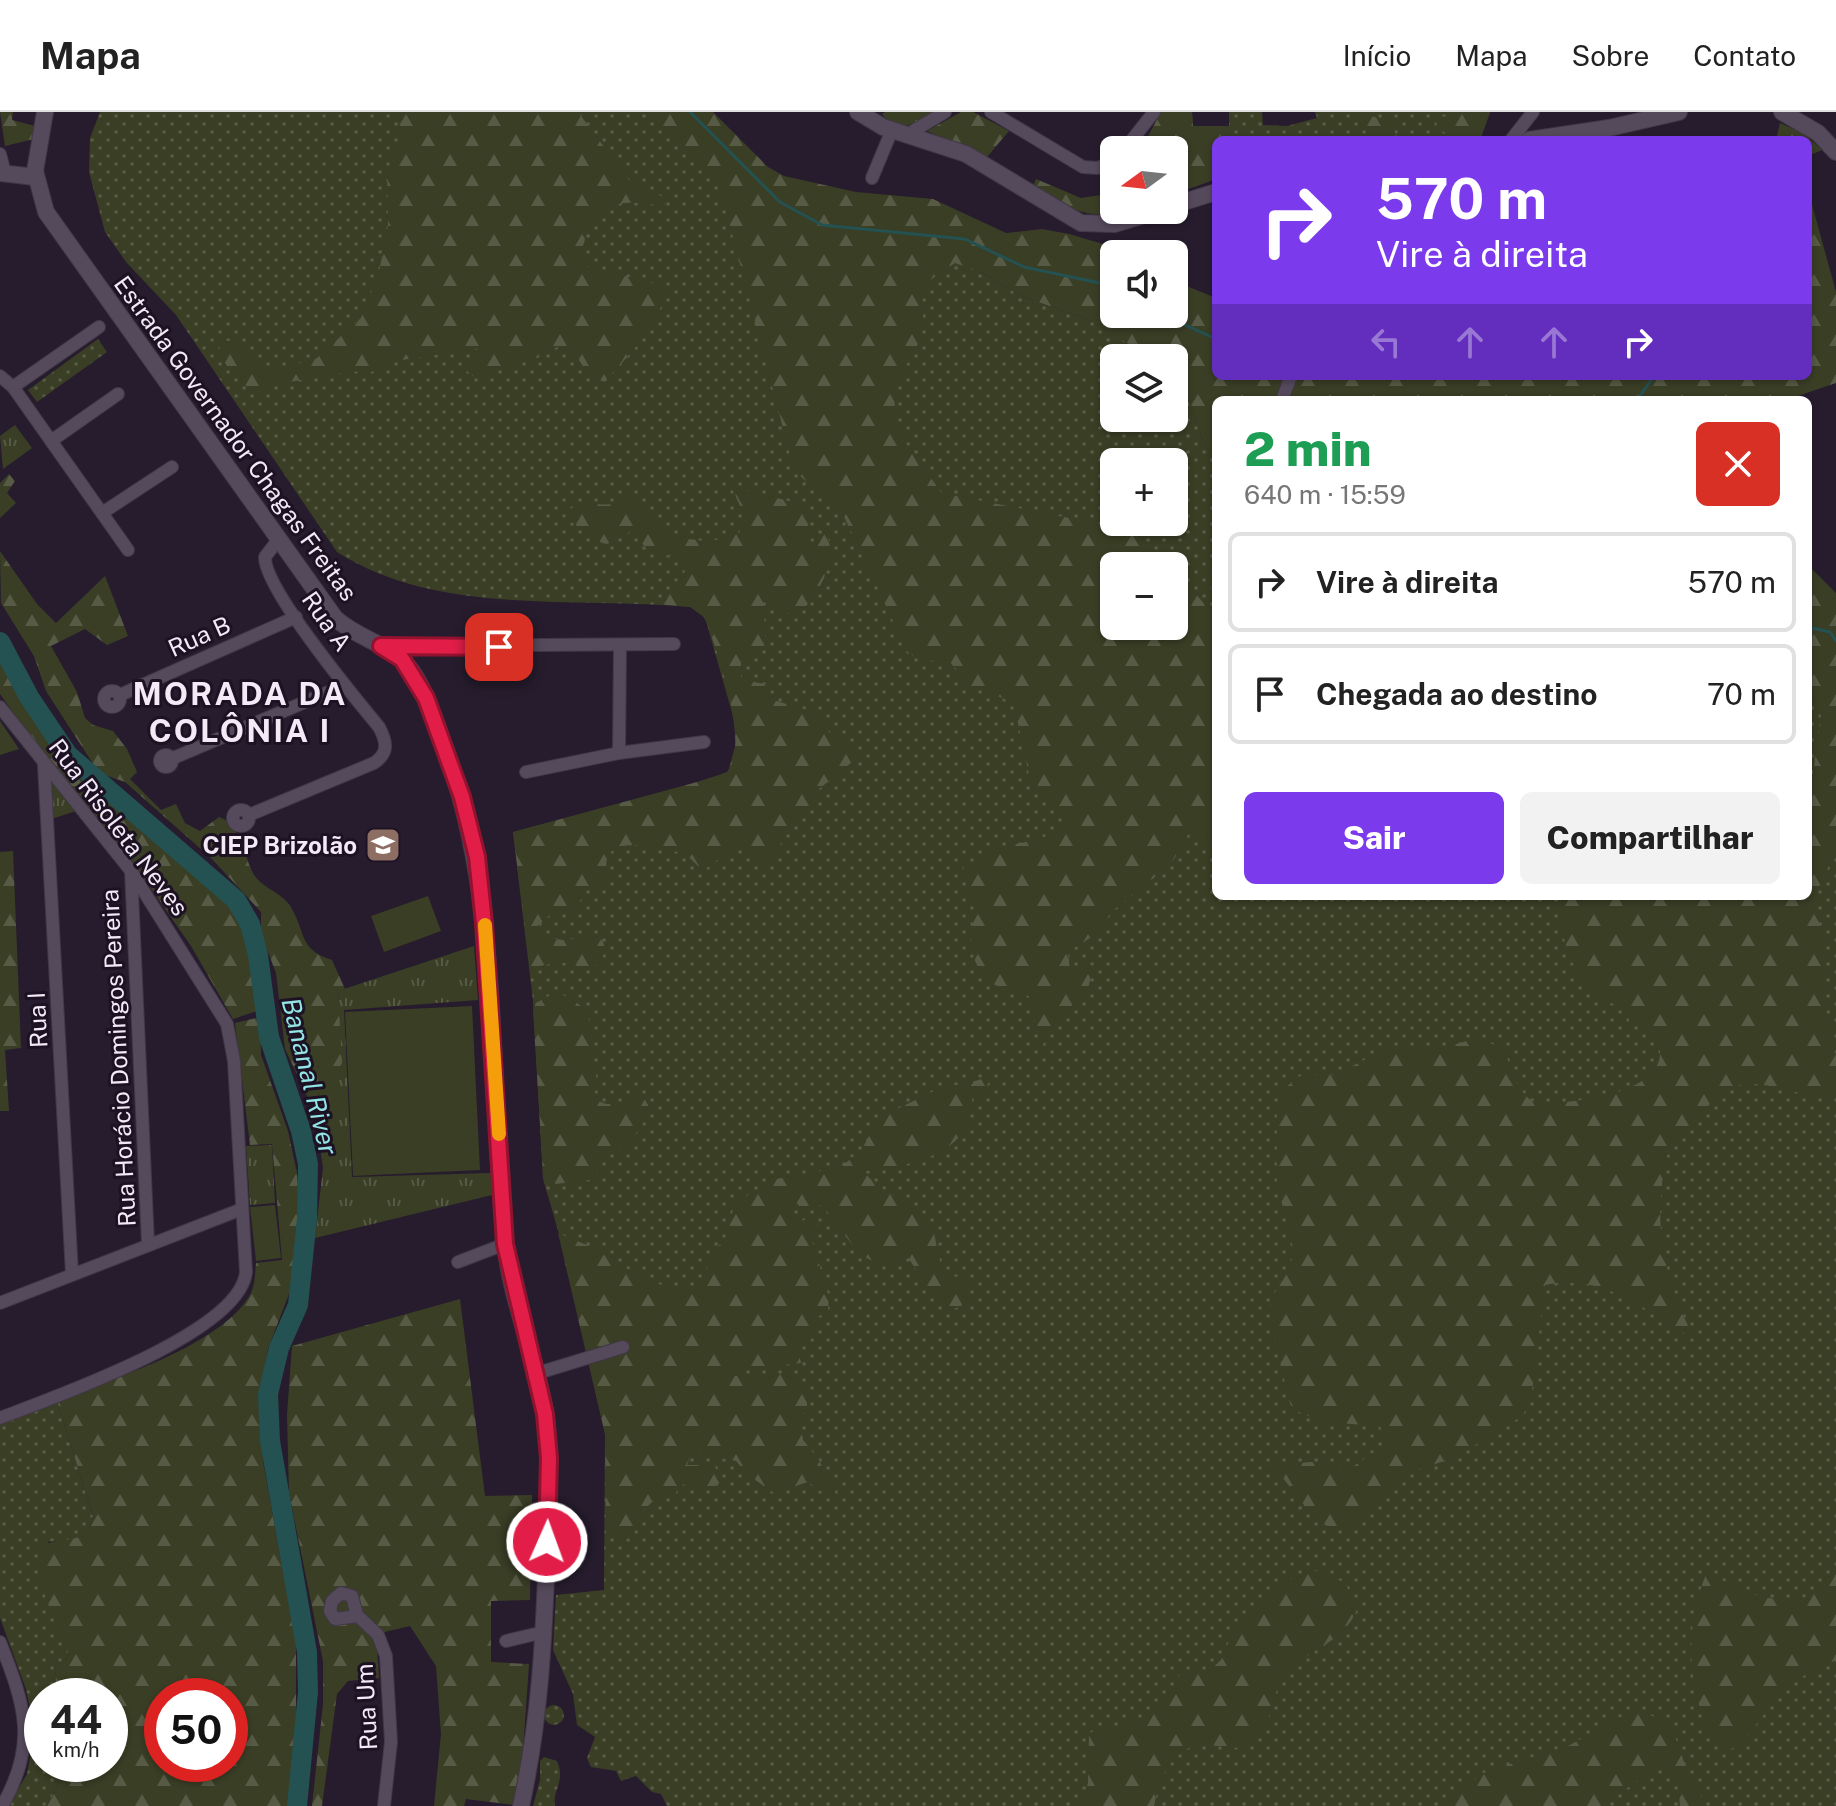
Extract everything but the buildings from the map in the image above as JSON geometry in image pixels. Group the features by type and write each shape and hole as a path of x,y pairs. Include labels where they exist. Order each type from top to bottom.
{"main road":[{"name":"Estrada Governador Chagas Freitas","path":"45,112 35,177 46,212 107,322 278,540 335,618 355,634 402,659 426,698 462,797 473,837 483,904 505,1244 538,1373 549,1458 544,1632 538,1713 521,1806"},
{"path":"858,112 892,130 910,133 966,154 1081,223 1100,224"},
{"path":"1552,136 1679,112"},
{"path":"1782,112 1818,133 1836,152"},
{"path":"2,173 35,177"},
{"path":"1188,201 1212,193"}],"street":[{"path":"910,133 945,112"},
{"path":"991,112 1083,167 1100,167"},
{"path":"1135,136 1154,112"},
{"path":"1534,112 1539,127 1552,136"},
{"path":"1514,136 1534,112"},
{"path":"872,178 892,130"},
{"path":"0,154 2,173"},
{"path":"13,387 107,322"},
{"path":"0,376 13,387 128,550"},
{"path":"51,441 118,394"},
{"path":"102,513 172,467"},
{"name":"Rua A","path":"249,815 374,763 385,751 385,739 296,617 265,565 266,553 278,540"},
{"name":"Rua B","path":"120,695 296,617"},
{"path":"381,646 674,644"},
{"path":"619,753 620,646"},
{"path":"171,759 345,685"},
{"name":"Rua Risoleta Neves","path":"0,707 131,871 227,1024 234,1061 245,1283 238,1295 189,1337 0,1418"},
{"path":"526,772 619,753 704,742"},
{"name":"Rua I","path":"44,765 72,1274"},
{"name":"Rua Horácio Domingos Pereira","path":"131,871 148,1243"},
{"path":"0,1303 242,1209"},
{"path":"458,1262 505,1244"},
{"path":"538,1373 623,1347"},
{"name":"Rua Um","path":"358,1616 378,1635 386,1656 391,1742 384,1806"},
{"path":"506,1641 544,1632"},
{"path":"0,1642 24,1711 26,1737 19,1773 2,1806"}],"green space":[{"path":"0,112 13,112 12,120 35,126 34,139 5,146"},
{"path":"100,112 645,112 678,140 980,272 1023,297 1088,319 1130,344 1100,344 1100,432 1188,432 1188,399 1206,449 1212,451 1212,900 1812,900 1812,696 1836,721 1836,1806 667,1806 661,1794 652,1792 636,1776 621,1781 616,1771 591,1767 587,1758 595,1737 577,1725 573,1694 553,1650 556,1595 604,1590 605,1434 562,1244 543,1179 533,1001 513,832 673,790 728,772 737,739 706,621 700,612 690,607 508,600 463,595 377,573 337,552 176,315 126,262 105,232 89,172 90,138"},
{"path":"401,112 578,112 628,179 663,197 665,204 661,206 630,203 604,210 588,226 580,249 580,257 586,266 662,288 663,299 653,324 606,381 592,380 575,354 559,346 540,357 474,377 467,371 483,348 395,361 367,374 353,371 272,385 259,392 245,384 226,365 219,342 238,344 260,367 290,366 317,358 361,318 379,272 388,225 387,170 397,148"},
{"path":"645,112 713,112 768,167 784,176 856,192 933,199 1006,233 1042,229 1100,243 1100,326 1088,319 1023,297 980,272 955,263 929,281 922,292 923,317 919,340 898,383 895,399 899,429 914,456 942,493 1100,524 1100,536 1134,536 1145,540 1157,552 1100,552 1100,640 1188,640 1188,585 1212,613 1212,846 1206,844 1201,833 1189,833 1174,859 1161,872 1115,909 1090,938 1068,952 1070,970 1092,965 1091,978 1086,993 1059,1019 1041,1047 1029,996 998,986 982,973 977,964 971,941 973,903 963,867 998,849 1046,836 1059,825 1064,815 1029,775 1015,709 1007,700 968,684 950,662 922,660 907,651 840,508 794,470 717,176"},
{"path":"934,112 901,126 888,120 882,114"},
{"path":"961,112 973,112 1009,131 987,157 927,131"},
{"path":"1161,112 1192,112 1193,126 1229,126 1229,112 1262,112 1263,125 1287,126 1317,118 1315,112 1490,112 1481,136 1212,136 1212,180 1188,189 1188,136 1148,136"},
{"path":"1161,112 1192,112 1193,126 1229,126 1222,134 1225,136 1212,136 1212,180 1188,189 1188,136 1148,136"},
{"path":"1356,112 1390,121 1396,136 1378,136"},
{"path":"1468,112 1490,112 1481,136 1449,136 1437,127 1436,118"},
{"path":"1780,123 1806,136 1777,136"},
{"path":"1812,141 1822,150 1812,154"},
{"path":"1036,179 1081,198 1100,195 1100,214 1078,211 1033,186"},
{"path":"1812,205 1836,292 1836,383 1798,396 1212,396 1212,451 1206,449 1188,399 1188,344 1129,344 1103,328 1188,328 1188,287 1212,296 1212,380 1812,380"},
{"path":"98,339 107,352 37,402 28,390"},
{"path":"15,425 32,448 3,469 0,436"},
{"path":"9,474 15,481 7,493 16,503 0,518 0,483"},
{"path":"731,486 800,504 807,517 812,547 816,549 826,531 830,553 826,574 801,612 789,614 763,600 766,642 763,648 741,661 741,679 768,685 773,700 821,714 830,734 848,739 857,758 819,789 804,817 782,831 780,852 767,864 754,862 744,849 728,852 704,870 687,856 668,849 632,845 613,850 607,859 605,887 586,890 574,913 550,915 536,927 543,937 564,940 599,938 604,951 601,963 590,969 560,962 530,968 513,832 723,775 732,764 735,746 724,674 704,617 690,607 658,604 686,570 678,556 651,554 632,531 607,544 564,519 579,504 611,504 629,488 647,515 659,526 693,540 717,540 739,533 745,517"},
{"path":"0,551 37,604 56,623 105,576 128,636 107,645 85,629 51,646 77,692 85,718 93,725 113,731 127,749 137,772 130,779 161,810 176,804 185,823 200,831 219,817 226,820 237,833 254,875 288,903 307,944 332,960 345,989 338,992 343,1061 340,1069 332,1074 318,1066 320,1099 315,1113 285,1049 276,973 261,934 261,912 210,857 125,782 99,773 46,691 34,656 1,603"},
{"path":"1812,569 1836,593 1836,850 1818,889 1817,910 1826,962 1824,998 1836,1057 1836,1094 1816,1096 1753,1084 1732,1087 1714,1100 1670,1151 1664,1166 1660,1207 1663,1246 1678,1303 1695,1340 1606,1289 1566,1282 1545,1285 1531,1399 1523,1415 1453,1458 1409,1473 1368,1516 1352,1525 1335,1528 1325,1525 1311,1514 1283,1478 1266,1466 1311,1462 1351,1468 1384,1445 1386,1434 1379,1426 1324,1422 1296,1411 1290,1403 1271,1326 1270,1300 1288,1272 1292,1258 1291,1234 1277,1186 1277,1105 1282,1090 1303,1074 1334,1075 1384,1050 1443,1048 1477,1038 1503,1048 1521,1090 1542,1105 1602,1096 1641,1082 1654,1070 1660,1054 1656,1034 1629,1022 1629,1010 1611,1003 1584,981 1568,951 1558,900 1812,900 1812,780 1822,707 1812,696"},
{"path":"1212,570 1212,598 1209,572"},
{"path":"0,650 28,705 65,753 108,796 201,871 231,903 247,938 260,1010 233,1019 191,946 133,863 48,762 0,694"},
{"path":"0,721 19,749 0,755"},
{"path":"50,776 76,811 51,819"},
{"path":"13,851 21,1048 5,1050 9,1111 0,1111 0,852"},
{"path":"428,896 441,931 384,952 371,916"},
{"path":"474,946 478,1000 344,1010 352,1177 491,1173 492,1195 315,1238 323,1168 315,1113 320,1099 317,1069 320,1065 332,1074 342,1064 338,991"},
{"path":"554,993 576,1001 592,1026 594,1034 590,1050 597,1080 593,1096 611,1104 643,1097 650,1108 640,1129 622,1149 599,1157 597,1179 556,1184 543,1173 533,1010 536,1003"},
{"path":"472,1006 480,1170 353,1176 345,1012"},
{"path":"260,1017 261,1055 288,1131 297,1173 300,1219 295,1278 268,1349 259,1401 263,1461 296,1643 296,1726 288,1806 47,1806 60,1782 128,1782 128,1678 56,1678 55,1667 67,1658 68,1650 42,1586 41,1547 80,1537 86,1533 93,1516 57,1401 163,1359 217,1329 237,1312 251,1293 256,1263 282,1260 272,1144 250,1145 235,1023"},
{"path":"994,1071 983,1094 972,1098 970,1118 962,1133 950,1145 918,1161 864,1171 878,1186 913,1206 928,1220 942,1267 952,1277 962,1276 969,1290 969,1302 954,1309 930,1292 906,1254 888,1268 860,1255 822,1205 800,1207 795,1201 790,1207 800,1222 812,1216 819,1222 812,1240 829,1298 828,1310 815,1319 817,1334 798,1350 801,1363 735,1370 733,1376 781,1374 801,1383 807,1395 807,1415 799,1411 803,1440 820,1461 825,1478 833,1482 836,1496 826,1495 808,1482 774,1493 748,1475 736,1461 692,1452 687,1465 714,1465 721,1478 718,1485 700,1490 679,1483 676,1494 660,1494 639,1515 633,1537 626,1539 606,1533 605,1434 558,1233 599,1250 610,1261 674,1291 702,1287 711,1253 725,1238 739,1200 777,1179 841,1167 862,1149 874,1127 891,1112 938,1089 979,1080"},
{"path":"272,1145 275,1203 250,1205 246,1146"},
{"path":"275,1205 281,1258 256,1261 250,1207"},
{"path":"460,1299 485,1496 532,1495 530,1600 491,1601 491,1662 529,1664 523,1750 513,1805 466,1799 464,1806 434,1806 441,1734 436,1666 410,1626 376,1634 379,1678 348,1681 337,1694 322,1806 312,1806 323,1704 323,1661 289,1493 287,1415 292,1346"},
{"path":"57,1401 93,1516 88,1531 78,1538 48,1542 67,1658 55,1667 56,1678 24,1678 24,1684 0,1618 0,1424"},
{"path":"1836,1568 1836,1660 1788,1687 1736,1746 1726,1750 1715,1745 1705,1726 1696,1692 1691,1646 1697,1601 1707,1572 1758,1595 1794,1600 1811,1595 1825,1585"},
{"path":"1316,1571 1331,1575 1343,1583 1357,1609 1343,1631 1301,1660 1283,1678 1265,1726 1256,1739 1237,1748 1204,1745 1183,1751 1169,1766 1154,1806 1081,1806 1088,1783 1089,1734 1130,1723 1156,1708 1180,1674 1209,1671 1221,1660 1230,1639 1281,1586 1297,1575"},
{"path":"554,1705 561,1708 564,1715 561,1722 554,1725 547,1722 544,1715 547,1708"},
{"path":"1631,1711 1658,1718 1672,1730 1704,1806 1680,1806 1678,1785 1667,1765 1660,1764 1603,1806 1440,1806 1483,1773 1570,1745"},
{"path":"544,1757 557,1761 559,1768 555,1806 533,1806 540,1780 540,1761"},
{"path":"24,1779 24,1782 60,1782 47,1806 8,1806"}],"waterway":[{"path":"690,112 780,202 822,225 965,239 1024,267 1100,283"},
{"path":"1188,326 1212,337"},
{"path":"1640,396 1651,380"},
{"path":"1812,628 1830,632 1836,641"},
{"name":"Bananal River","path":"0,642 29,697 68,755 236,900 250,924 258,955 269,1037 301,1131 308,1164 307,1219 298,1305 279,1348 268,1394 270,1441 307,1652 308,1692 297,1806"}],"slow traffic":[{"path":"485,925 499,1134"}],"place":[{"name":"CIEP Brizolão","path":"383,845"}],"district":[{"name":"MORADA DA COLÔNIA I","path":"240,712"}],"route":[{"path":"499,647 381,646 402,659 426,698 462,797 477,857 483,904 505,1244 538,1373 545,1414 549,1458 547,1542"}]}
